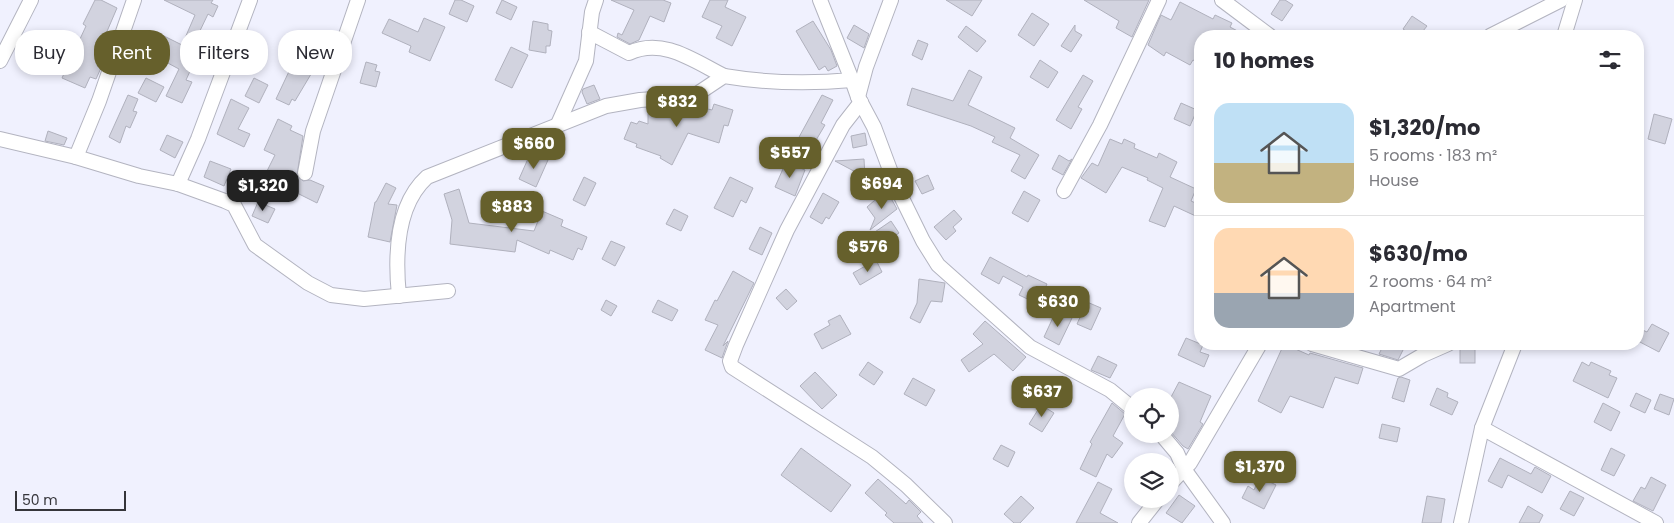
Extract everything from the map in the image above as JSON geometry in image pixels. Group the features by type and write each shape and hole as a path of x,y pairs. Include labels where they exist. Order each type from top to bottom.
{"street":[{"path":"0,61 30,0"},
{"path":"76,157 99,100 134,0"},
{"path":"178,184 198,139 250,0"},
{"path":"305,173 313,131 358,0"},
{"path":"558,124 586,61 596,0"},
{"path":"820,0 859,100 874,127 900,194 922,241 938,266 1030,347 1110,390 1124,401"},
{"path":"891,0 866,67 859,100 843,125 787,230 766,273 730,361 732,367 872,457 906,485 944,523"},
{"path":"1064,190 1100,125 1159,0"},
{"path":"1222,0 1262,30"},
{"path":"1502,30 1561,0"},
{"path":"1566,30 1575,0"},
{"path":"590,32 629,53 640,48 665,47 724,76 762,82 821,83 852,80"},
{"path":"399,296 396,268 399,236 410,200 427,176 606,106 640,100 694,96 724,76"},
{"path":"0,140 76,157 139,176 178,184 234,205 245,230 255,245 308,283 331,295 364,299 448,291"},
{"path":"1179,474 1190,463 1256,350"},
{"path":"1332,350 1399,370 1434,350"},
{"path":"1461,523 1482,428 1513,350"},
{"path":"1482,428 1656,523"},
{"path":"1169,443 1177,453 1184,469 1223,523"},
{"path":"1139,523 1151,508"}],"building":[{"path":"95,0 101,0 117,8 108,30 94,30 94,75 98,75 96,79 90,77 85,88 62,78 63,75 84,75 84,30 86,26 83,24"},
{"path":"164,0 213,0 211,3 218,6 213,17 208,14 200,30 188,30 195,15"},
{"path":"455,0 461,0 474,6 467,22 449,14"},
{"path":"502,0 517,7 511,20 496,13"},
{"path":"611,0 663,0 671,3 664,22 650,16 639,40 630,44 617,37 618,33 622,35 634,10"},
{"path":"710,0 728,0 725,7 746,17 732,46 716,38 722,26 702,17"},
{"path":"946,0 982,0 972,16"},
{"path":"1084,0 1149,0 1132,37 1116,28 1119,21"},
{"path":"1280,0 1285,0 1293,5 1282,21 1271,14"},
{"path":"1180,2 1213,19 1215,15 1232,23 1230,27 1236,30 1194,30 1194,61 1190,65 1166,52 1164,56 1148,45 1161,15 1171,20"},
{"path":"1032,13 1049,24 1034,46 1018,35"},
{"path":"1412,16 1427,26 1424,30 1403,29"},
{"path":"424,18 445,27 430,61 409,52 411,46 382,33 389,19 418,32"},
{"path":"533,21 548,24 548,30 552,31 550,46 546,46 546,53 529,50"},
{"path":"813,21 831,50 837,66 828,71 825,66 819,70 796,31"},
{"path":"854,25 869,34 864,48 847,38"},
{"path":"1075,25 1075,31 1082,35 1071,52 1061,46"},
{"path":"966,26 986,41 977,52 958,37"},
{"path":"170,39 180,44 180,75 188,75 186,80 192,82 182,103 166,96 179,69 170,64"},
{"path":"918,40 928,44 922,60 912,55"},
{"path":"511,47 528,55 512,88 495,80"},
{"path":"1040,60 1058,72 1048,88 1030,77"},
{"path":"366,62 377,65 375,71 380,72 376,87 360,83"},
{"path":"969,70 982,77 968,105 1015,128 1010,138 1039,155 1025,179 1011,171 1020,155 992,142 995,137 971,126 907,105 912,88 953,101"},
{"path":"287,75 310,75 295,101 292,99 289,105 276,99"},
{"path":"1083,75 1093,81 1078,107 1082,109 1071,129 1056,120"},
{"path":"146,78 164,87 156,102 138,93"},
{"path":"254,78 268,85 259,103 245,96"},
{"path":"594,85 600,99 587,104 582,92 583,89"},
{"path":"128,95 138,99 133,111 137,112 130,128 126,126 120,143 109,137"},
{"path":"822,95 833,100 821,123 825,125 812,147 798,139"},
{"path":"231,99 249,108 238,129 250,134 244,147 217,134"},
{"path":"1181,103 1194,109 1194,117 1190,126 1174,119"},
{"path":"714,104 733,110 728,126 724,125 719,143 688,133 672,165 660,158 661,156 636,147 637,144 624,139 631,122 637,124 639,121 648,124 648,108 692,105 712,110"},
{"path":"1654,114 1672,119 1665,144 1648,139"},
{"path":"278,119 292,126 290,130 303,136 297,175 303,181 310,180 324,186 317,203 271,180 272,178 265,175 275,155 264,150"},
{"path":"48,131 67,138 64,145 45,141"},
{"path":"865,133 867,145 853,148 851,136"},
{"path":"167,135 183,142 175,158 160,150"},
{"path":"1110,139 1122,144 1124,139 1135,144 1134,148 1157,158 1159,153 1177,162 1170,177 1194,188 1191,201 1194,202 1194,215 1174,206 1165,227 1149,221 1163,188 1147,180 1148,178 1122,167 1106,193 1081,178 1092,163 1098,166"},
{"path":"531,152 548,160 536,187 519,179"},
{"path":"1059,155 1069,161 1072,159 1063,175 1052,169"},
{"path":"864,159 865,177 835,161"},
{"path":"210,161 231,169 224,186 204,177"},
{"path":"786,162 805,170 795,196 775,187"},
{"path":"928,175 934,189 922,194 915,181"},
{"path":"584,177 596,183 585,206 573,200"},
{"path":"730,177 753,188 746,203 741,200 733,217 714,208"},
{"path":"386,183 396,188 388,204 397,205 390,242 368,237 375,202"},
{"path":"459,189 469,223 534,231 542,211 563,220 561,226 587,237 582,250 578,248 573,260 550,250 549,254 517,240 515,252 450,244 452,220 444,194"},
{"path":"1024,191 1040,200 1028,222 1012,213"},
{"path":"823,193 839,202 829,219 826,217 822,224 810,217"},
{"path":"888,193 897,209 870,230 875,218 867,207 875,200 883,204"},
{"path":"258,202 275,209 268,223 252,216"},
{"path":"674,209 688,216 681,231 666,224"},
{"path":"954,210 962,219 953,227 956,231 946,240 934,227"},
{"path":"891,221 899,233 874,250 866,238"},
{"path":"760,227 772,233 762,255 749,249"},
{"path":"611,241 625,247 615,266 602,259"},
{"path":"990,257 1027,277 1028,275 1047,284 1038,304 1019,295 1023,287 1003,276 999,284 981,274"},
{"path":"876,260 882,272 860,285 853,273"},
{"path":"733,271 754,283 723,346 728,341 722,358 705,350 718,325 705,320"},
{"path":"919,279 945,283 942,302 931,301 920,323 910,318 917,303"},
{"path":"786,289 797,301 787,310 776,298"},
{"path":"606,300 617,306 611,316 601,310"},
{"path":"658,300 678,310 672,321 652,312"},
{"path":"1087,302 1101,308 1091,330 1077,324"},
{"path":"1056,311 1072,318 1059,345 1044,337"},
{"path":"840,315 851,334 822,349 814,334 830,325 828,321"},
{"path":"985,321 1026,357 1013,371 994,354 969,372 961,360 983,344 973,334"},
{"path":"1652,324 1669,333 1659,352 1644,344 1644,331 1647,332"},
{"path":"1186,338 1194,341 1194,350 1201,350 1200,352 1209,355 1204,367 1178,355"},
{"path":"1281,350 1298,350 1309,355 1310,353 1363,368 1358,384 1335,377 1323,408 1290,396 1281,413 1258,401"},
{"path":"1381,350 1403,350 1398,360 1379,354"},
{"path":"1460,350 1475,350 1475,363 1460,363"},
{"path":"1098,356 1117,365 1110,378 1091,370"},
{"path":"868,362 883,372 874,385 859,375"},
{"path":"1582,362 1589,366 1591,362 1611,371 1609,375 1617,378 1608,398 1573,381"},
{"path":"815,372 837,395 822,409 800,386"},
{"path":"913,378 935,390 926,406 904,394"},
{"path":"1398,378 1410,380 1404,402 1392,398"},
{"path":"1179,382 1211,396 1200,422 1203,424 1188,449 1179,441 1179,388 1176,388"},
{"path":"1437,388 1448,393 1447,397 1458,402 1452,415 1430,405"},
{"path":"1636,393 1651,400 1645,413 1630,406"},
{"path":"1660,394 1674,399 1669,415 1654,409"},
{"path":"1112,403 1124,413 1113,436 1123,443 1112,458 1107,454 1096,477 1080,469 1092,444 1090,442"},
{"path":"1603,403 1620,412 1611,431 1594,422"},
{"path":"1041,405 1054,413 1042,432 1029,424"},
{"path":"1382,424 1400,428 1397,442 1379,438"},
{"path":"1001,445 1015,452 1008,467 993,459"},
{"path":"801,448 851,485 831,512 781,475"},
{"path":"1611,448 1625,455 1614,476 1601,470"},
{"path":"1500,458 1531,474 1535,467 1551,476 1542,493 1508,475 1502,488 1488,481"},
{"path":"1260,477 1276,485 1264,509 1242,498 1248,486 1254,490"},
{"path":"1651,477 1666,485 1653,511 1633,501 1641,487 1645,489"},
{"path":"878,479 906,504 909,500 921,512 917,516 923,523 894,523 885,515 887,513 865,493"},
{"path":"1098,482 1112,489 1100,513 1118,523 1076,523"},
{"path":"1570,491 1584,498 1574,516 1560,509"},
{"path":"1179,495 1195,506 1182,523 1166,513 1170,508 1179,508"},
{"path":"1021,496 1034,508 1020,523 1014,523 1004,514"},
{"path":"1427,496 1445,499 1441,523 1422,523"},
{"path":"1528,506 1543,515 1539,523 1519,523"}]}
